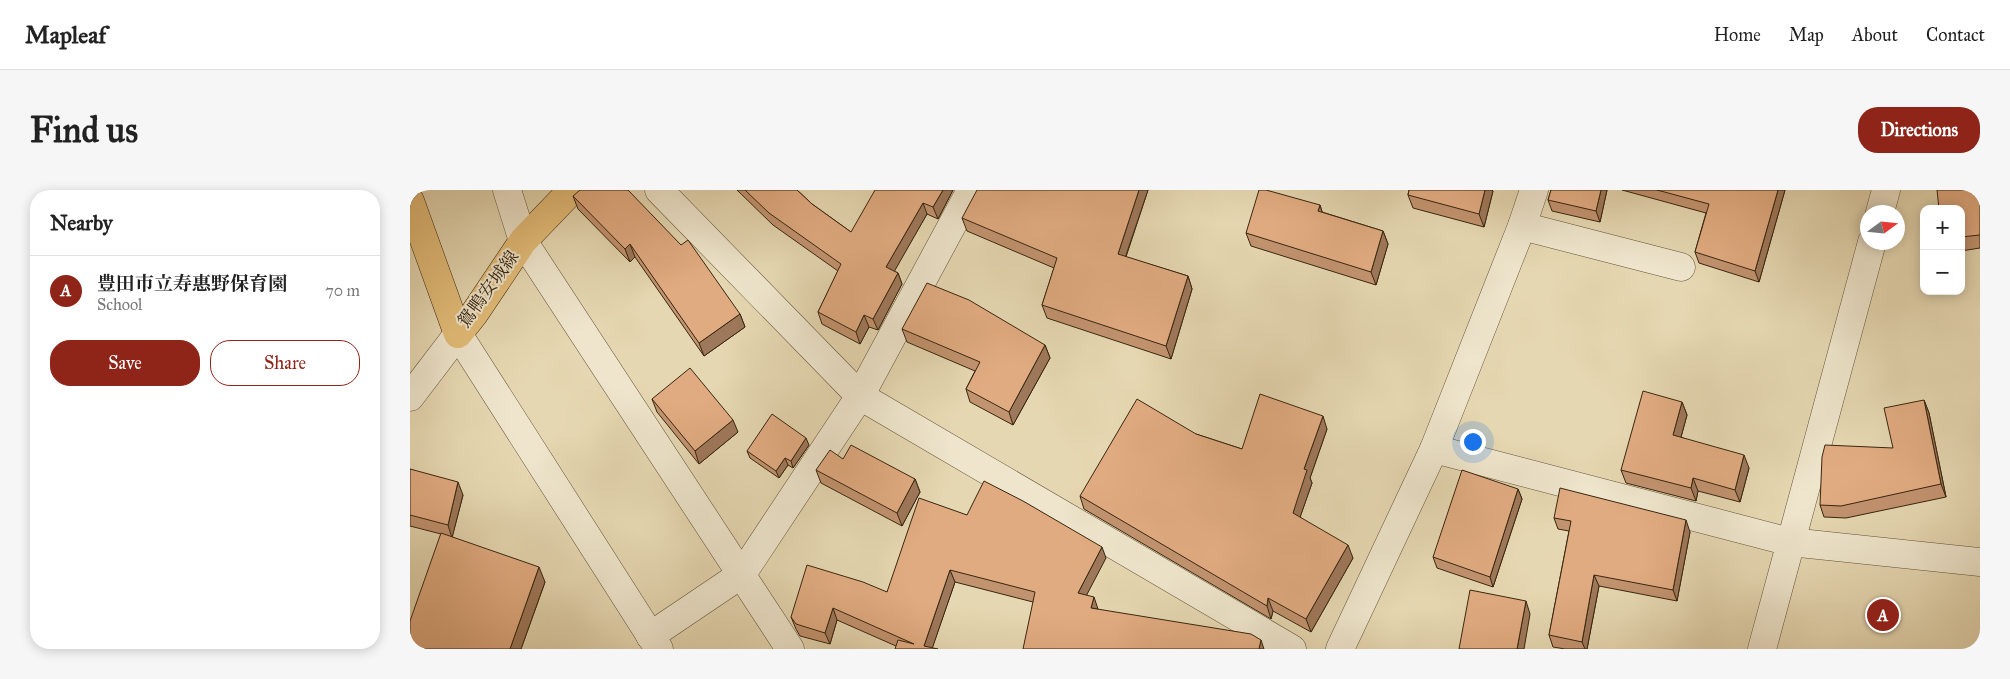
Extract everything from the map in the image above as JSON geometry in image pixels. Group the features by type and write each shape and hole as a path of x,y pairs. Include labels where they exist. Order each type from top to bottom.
{"main road":[{"name":"鴛鴨安城線","path":"466,324 519,247 572,190"},
{"name":"鴛鴨安城線","path":"410,201 466,324"}],"street":[{"path":"507,190 519,247 742,574 790,649"},
{"path":"659,190 860,396 1292,649"},
{"path":"410,397 466,324 654,643 742,574 860,396 971,190"},
{"path":"1340,649 1434,449 1522,226 1534,190"},
{"path":"1882,205 1886,190"},
{"path":"1522,226 1681,267"},
{"path":"1762,649 1870,250"},
{"path":"1434,449 1790,542 1980,562"}],"building":[{"path":"580,190 628,190 681,245 688,240 740,314 699,343 630,244 625,249 573,196"},
{"path":"745,190 797,190 812,204 851,232 875,190 943,190 933,207 923,203 886,267 898,273 873,319 864,315 856,332 818,312 841,264 769,213"},
{"path":"977,190 1139,190 1118,254 1188,276 1166,346 1042,305 1057,258 962,218"},
{"path":"1259,190 1266,190 1320,205 1318,211 1383,231 1371,272 1246,233"},
{"path":"1409,190 1485,190 1479,214 1408,195"},
{"path":"1551,190 1601,190 1596,211 1548,200"},
{"path":"1657,190 1778,190 1755,271 1695,252 1709,204"},
{"path":"1937,190 1980,190 1980,235 1965,237 1965,205 1939,205"},
{"path":"927,283 969,300 1045,345 1009,412 966,389 980,362 902,329"},
{"path":"690,368 733,420 695,451 652,399"},
{"path":"1643,391 1682,402 1673,435 1744,455 1735,490 1693,478 1691,488 1621,470"},
{"path":"1260,394 1323,416 1304,469 1307,470 1293,513 1348,545 1306,619 1268,598 1267,606 1080,496 1137,399 1196,434 1242,449"},
{"path":"1924,400 1941,484 1841,506 1820,505 1822,457 1825,445 1893,448 1884,408"},
{"path":"772,414 806,438 791,461 785,458 776,471 747,451"},
{"path":"851,445 915,479 897,513 816,470 830,450 843,459"},
{"path":"410,469 458,482 448,525 410,515"},
{"path":"1462,470 1518,489 1490,577 1433,557"},
{"path":"984,481 1023,501 1102,547 1078,593 1094,597 1091,608 1251,634 1261,640 1259,649 1023,649 1035,592 950,570 924,646 938,649 895,649 898,640 914,644 833,608 825,633 796,624 791,617 807,565 863,582 887,592 919,498 967,515"},
{"path":"1560,488 1686,520 1673,590 1594,575 1582,642 1549,635 1571,521 1554,518"},
{"path":"441,533 539,567 510,649 410,649 410,621"},
{"path":"1470,590 1526,601 1517,649 1459,649"}],"place":[{"name":"豊田市立寿惠野保育園","path":"1883,615"}]}
